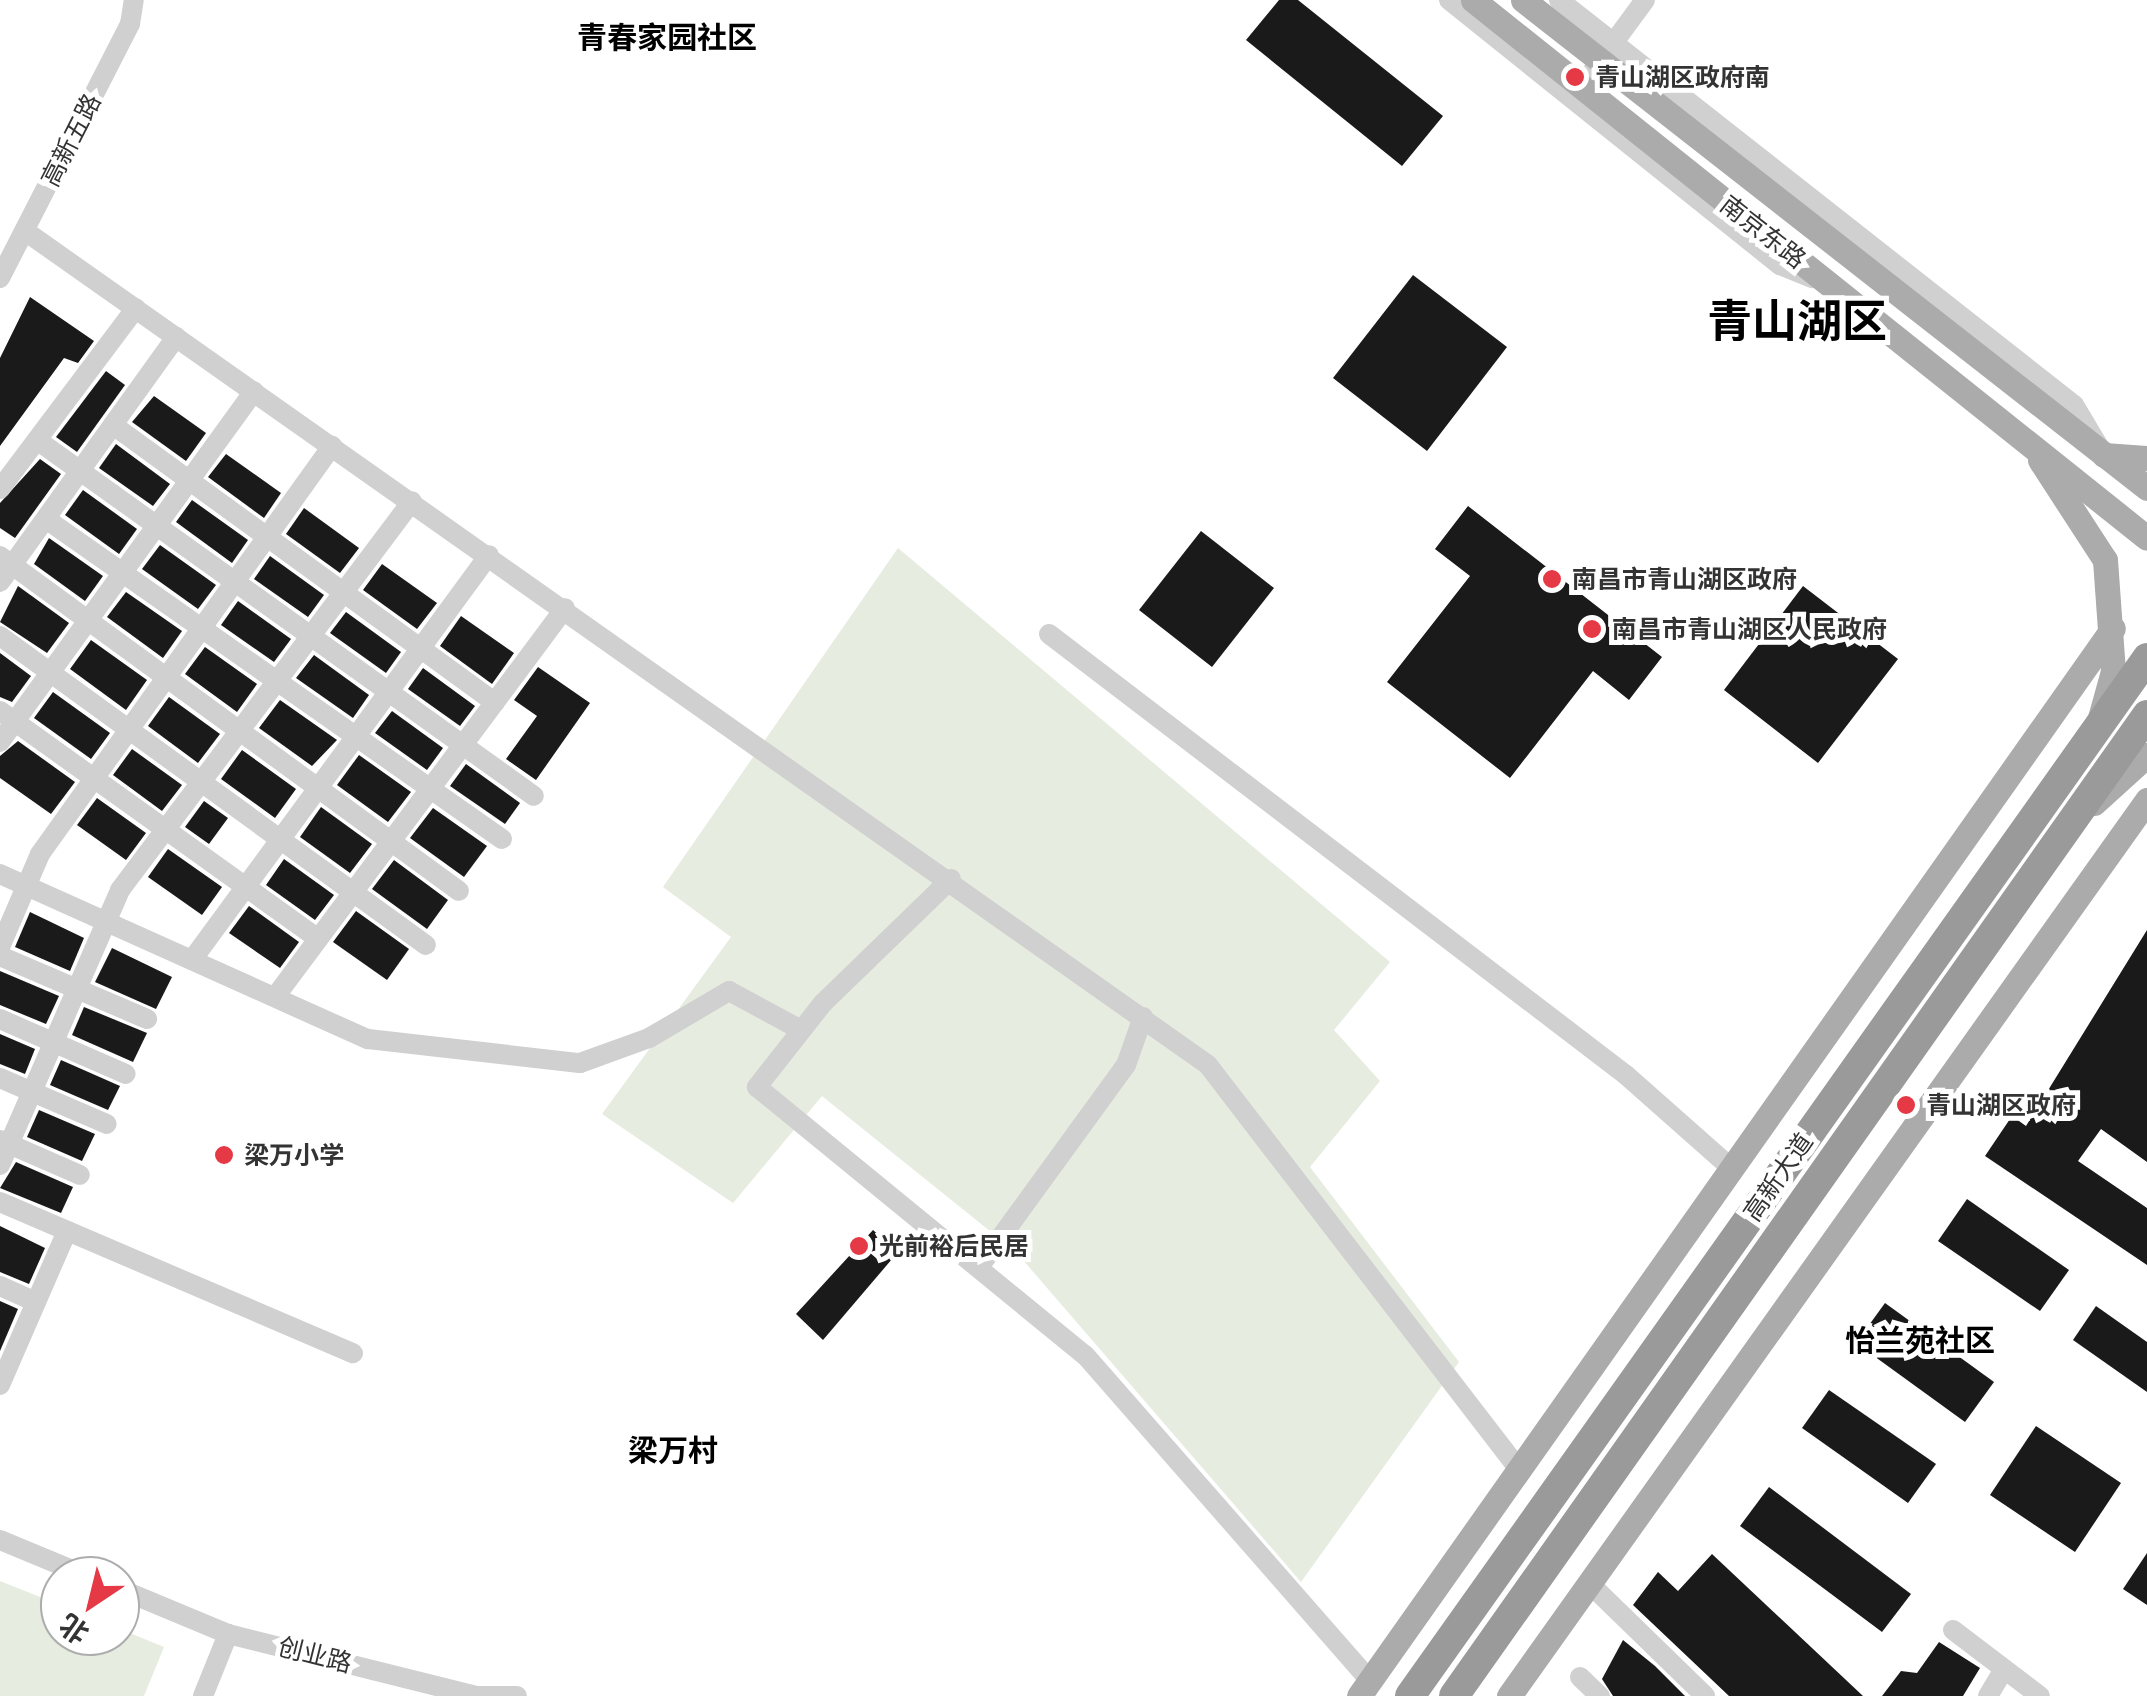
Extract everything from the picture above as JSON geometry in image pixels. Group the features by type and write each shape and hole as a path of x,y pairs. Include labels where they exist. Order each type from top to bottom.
{"highway":[{"name":"高新大道","path":"1410,1696 2147,658"},
{"name":"高新大道","path":"1454,1696 2147,715"}],"main road":[{"name":"南京东路","path":"1473,0 2147,538"},
{"name":"南京东路","path":"1523,0 1607,52 2147,488"},
{"path":"2032,447 2105,560 2113,628 2097,729"},
{"path":"2104,455 2147,458"},
{"path":"1365,1688 1516,1467 2113,628"},
{"path":"2072,823 2147,755"},
{"path":"1509,1696 2147,800"}],"street":[{"name":"高新五路","path":"0,278 130,24 134,0"},
{"path":"1449,0 1780,265 1832,286"},
{"path":"1559,0 1607,52"},
{"path":"1581,87 1644,0"},
{"path":"25,231 951,878 1208,1064 1516,1467"},
{"path":"0,489 136,308"},
{"path":"176,337 46,519 4,568 88,620 459,891"},
{"path":"0,742 7,716 50,672 254,391"},
{"path":"113,425 495,703"},
{"path":"37,440 534,796"},
{"path":"0,947 27,886 94,778 332,446"},
{"path":"0,1165 5,1142 32,1092 106,922 166,830 412,501"},
{"path":"46,519 354,740 502,838"},
{"path":"192,960 489,555"},
{"path":"275,997 565,608"},
{"path":"1050,634 1626,1074 1731,1168"},
{"path":"0,636 426,945"},
{"path":"7,716 318,940"},
{"path":"0,874 368,1039 580,1063 649,1038 729,991 801,1030"},
{"path":"951,878 801,1030 756,1088 982,1264 1085,1355 1365,1688"},
{"path":"0,956 147,1018"},
{"path":"982,1264 1126,1066 1143,1017"},
{"path":"0,1020 126,1074"},
{"path":"0,1078 108,1124"},
{"path":"5,1142 80,1174"},
{"path":"0,1202 353,1352"},
{"path":"0,1385 7,1349 36,1302 67,1231"},
{"path":"0,1286 36,1302"},
{"path":"0,1540 40,1557"},
{"path":"1589,1583 1705,1696"},
{"name":"创业路","path":"140,1598 228,1634 477,1696 517,1696"},
{"path":"1953,1630 2040,1696"},
{"path":"203,1696 228,1634"},
{"path":"1988,1696 2004,1669"},
{"path":"1580,1678 1600,1696"}],"shaded area":[{"path":"898,548 1390,962 1334,1030 1380,1081 1310,1167 1459,1362 1301,1582 1016,1252 822,1096 733,1203 602,1114 731,937 663,887"},
{"path":"0,1581 40,1597 40,1656 140,1656 140,1637 164,1647 144,1696 0,1696"}],"building":[{"path":"1279,0 1298,0 1443,116 1402,166 1246,40"},
{"path":"1413,275 1507,347 1427,451 1333,378"},
{"path":"30,297 94,341 78,363 64,358 0,446 0,358"},
{"path":"106,371 125,385 77,452 56,437"},
{"path":"154,396 206,433 186,461 132,422"},
{"path":"116,444 170,484 153,506 99,468"},
{"path":"226,454 281,493 264,518 208,477"},
{"path":"40,459 61,474 15,538 0,528 0,503"},
{"path":"83,490 137,529 119,554 65,515"},
{"path":"192,500 248,540 232,563 176,522"},
{"path":"1468,506 1662,657 1629,700 1593,671 1510,778 1387,682 1470,576 1435,549"},
{"path":"304,508 359,548 340,573 286,534"},
{"path":"1201,531 1274,588 1212,667 1139,610"},
{"path":"49,538 103,576 85,601 34,564"},
{"path":"160,545 216,585 198,609 142,569"},
{"path":"270,556 324,595 308,617 254,579"},
{"path":"382,564 437,603 417,629 363,590"},
{"path":"18,586 69,623 47,653 0,622"},
{"path":"1803,586 1898,659 1818,763 1724,690"},
{"path":"126,592 182,631 163,658 107,617"},
{"path":"238,601 291,639 274,662 221,625"},
{"path":"346,612 401,652 386,673 330,633"},
{"path":"461,616 514,653 492,684 440,646"},
{"path":"91,640 147,680 126,710 70,669"},
{"path":"205,647 257,684 237,712 185,674"},
{"path":"0,653 31,676 12,702 0,697"},
{"path":"314,655 369,695 353,718 296,678"},
{"path":"538,667 590,703 536,780 506,759 537,716 514,700"},
{"path":"423,668 475,706 460,726 408,689"},
{"path":"53,692 110,733 91,759 34,718"},
{"path":"169,697 220,734 198,763 148,726"},
{"path":"280,700 337,740 312,766 259,728"},
{"path":"392,711 443,748 427,770 375,733"},
{"path":"18,741 75,782 51,814 0,778 0,756"},
{"path":"132,749 182,785 162,811 113,775"},
{"path":"242,750 296,789 275,818 221,779"},
{"path":"359,755 411,792 388,822 337,785"},
{"path":"466,764 520,803 505,824 450,786"},
{"path":"97,798 146,833 126,860 77,825"},
{"path":"204,801 228,818 209,844 185,827"},
{"path":"321,807 372,844 350,873 300,837"},
{"path":"433,808 487,846 464,877 410,838"},
{"path":"168,849 222,887 202,915 148,877"},
{"path":"284,859 334,895 315,920 266,885"},
{"path":"394,860 448,900 427,929 372,889"},
{"path":"249,906 299,942 280,968 229,933"},
{"path":"356,911 409,949 387,980 333,942"},
{"path":"30,912 84,938 70,971 15,947"},
{"path":"2147,930 2147,1162 2101,1129 2078,1161 2147,1208 2147,1265 1985,1156 2012,1116 2026,1126"},
{"path":"112,948 172,977 156,1009 95,982"},
{"path":"0,971 59,996 46,1024 0,1005"},
{"path":"84,1007 147,1033 133,1062 72,1035"},
{"path":"0,1034 35,1049 25,1074 0,1064"},
{"path":"61,1060 120,1086 108,1110 50,1085"},
{"path":"39,1110 95,1134 82,1161 27,1137"},
{"path":"16,1162 73,1187 61,1213 0,1188"},
{"path":"1967,1199 2069,1270 2040,1311 1938,1241"},
{"path":"0,1226 45,1248 29,1284 0,1272"},
{"path":"873,1230 898,1252 823,1340 796,1314"},
{"path":"0,1301 18,1309 0,1351"},
{"path":"1885,1303 1994,1382 1965,1422 1856,1343"},
{"path":"2096,1306 2147,1342 2147,1392 2073,1340"},
{"path":"1829,1390 1936,1464 1908,1503 1802,1428"},
{"path":"2036,1426 2121,1483 2075,1552 1990,1495"},
{"path":"1769,1487 1911,1594 1882,1632 1740,1526"},
{"path":"2147,1553 2147,1605 2123,1589"},
{"path":"1712,1554 1863,1696 1729,1696 1633,1605 1658,1572 1678,1591"},
{"path":"1623,1640 1685,1696 1613,1696 1602,1679"},
{"path":"1939,1642 1980,1668 1963,1696 1882,1696 1901,1671 1917,1673"}],"place":[{"name":"青山湖区政府南","path":"1575,77"},
{"name":"南昌市青山湖区政府","path":"1552,579"},
{"name":"南昌市青山湖区人民政府","path":"1592,629"},
{"name":"青山湖区政府","path":"1906,1105"},
{"name":"梁万小学","path":"224,1155"},
{"name":"光前裕后民居","path":"859,1246"}],"district":[{"name":"青春家园社区","path":"667,37"},
{"name":"青山湖区","path":"1797,321"},
{"name":"怡兰苑社区","path":"1920,1340"},
{"name":"梁万村","path":"673,1450"}]}
